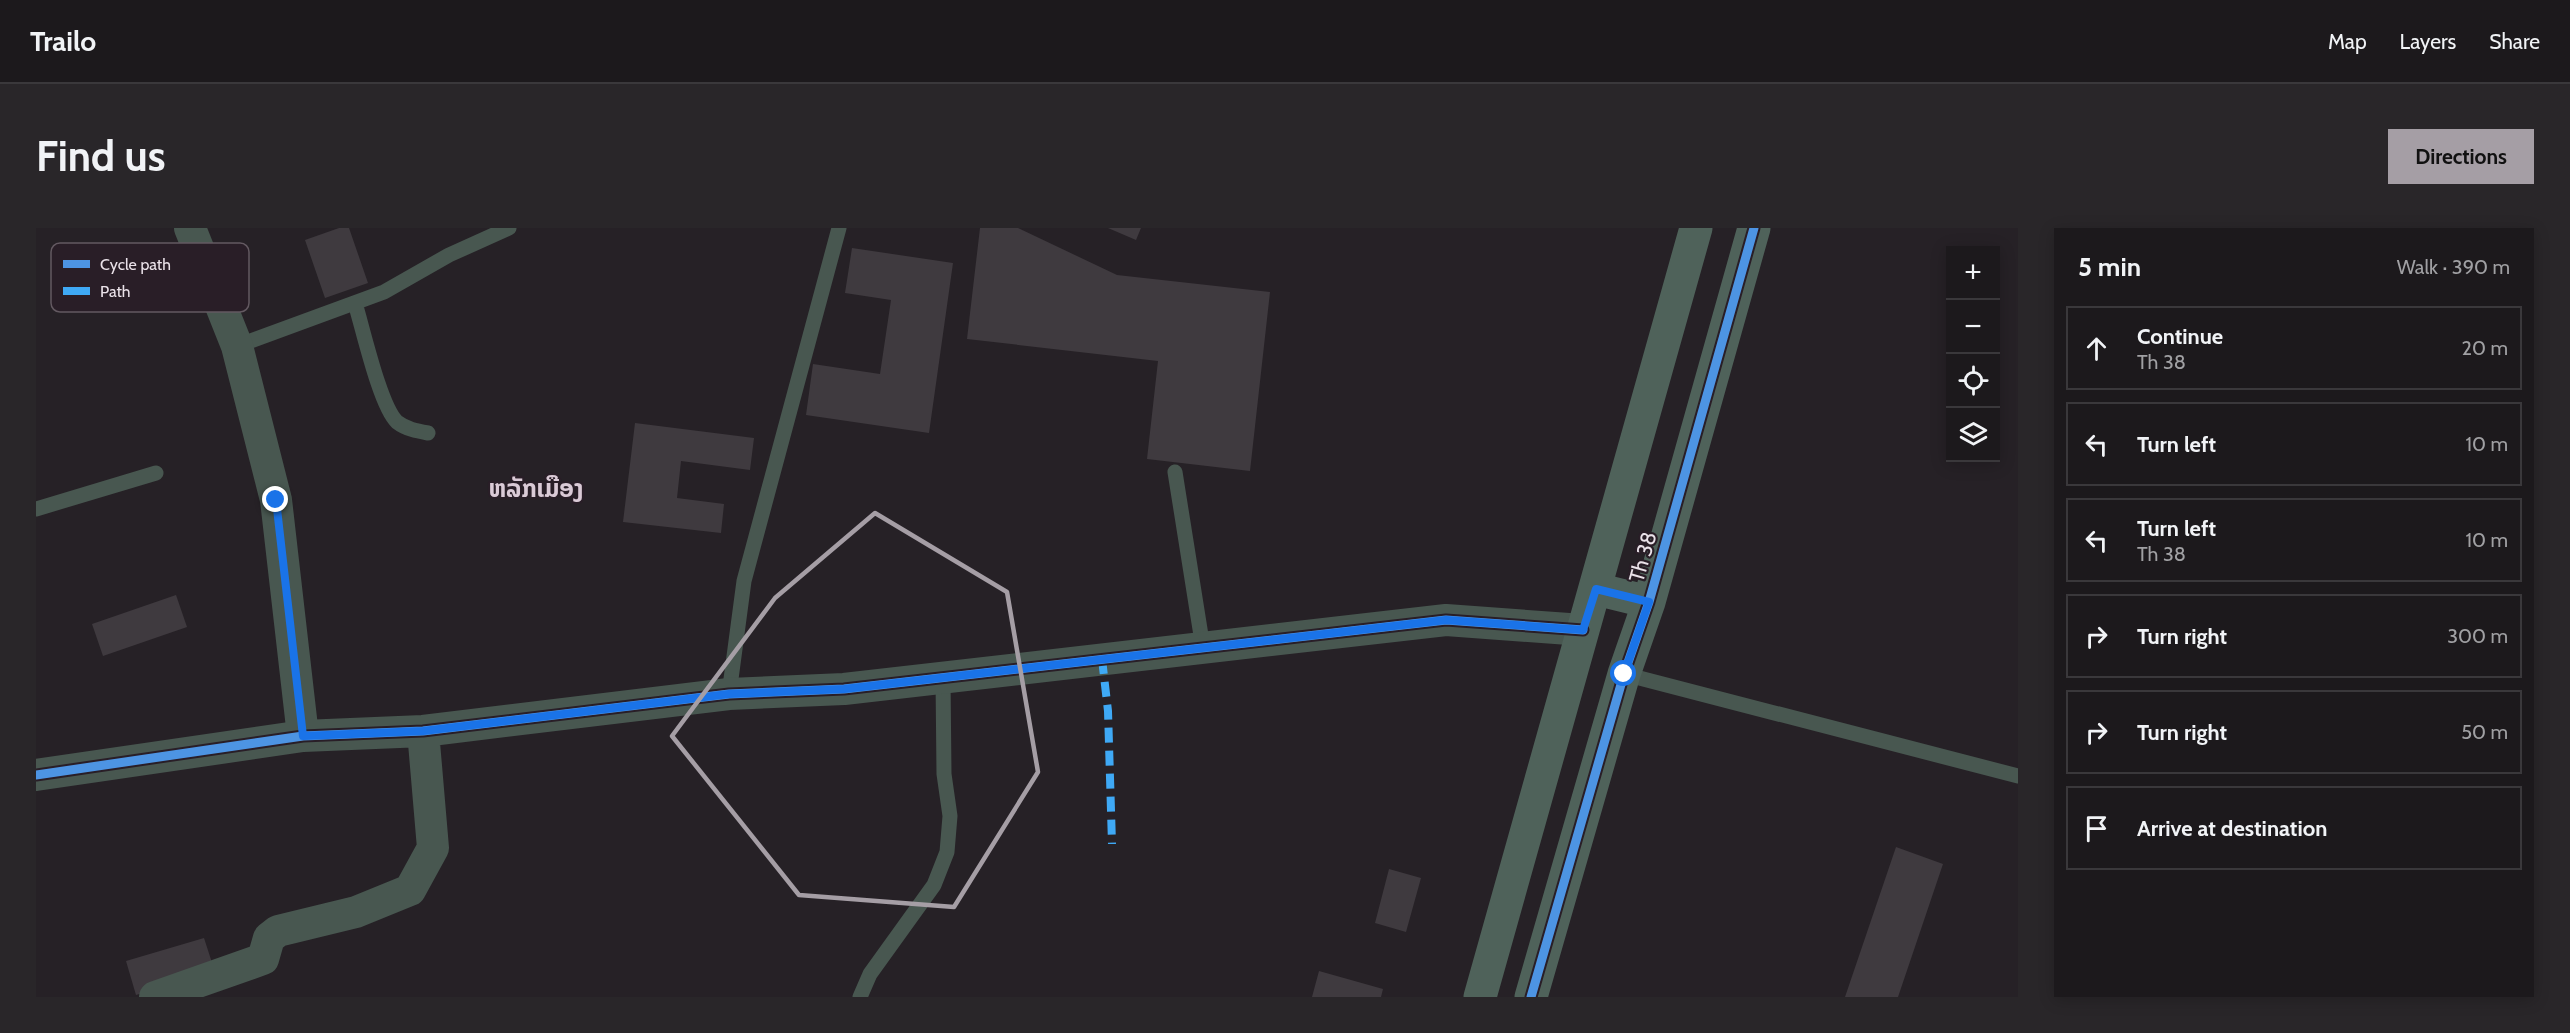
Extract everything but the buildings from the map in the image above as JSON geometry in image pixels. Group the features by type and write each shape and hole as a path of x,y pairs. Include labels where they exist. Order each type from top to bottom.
{"street":[{"path":"190,228 196,243"},
{"name":"Th 38","path":"1480,997 1696,228"},
{"name":"Th 38","path":"1531,997 1624,674 1649,602 1754,228"},
{"path":"223,312 237,346 276,500 303,736"},
{"path":"1596,589 1649,602"},
{"path":"36,775 303,736 423,731 729,694 844,689 1446,620 1583,630"},
{"path":"155,997 263,959 269,938 278,931 356,912 410,890 434,848 423,731"}],"lane":[{"path":"237,346 384,292 449,255 509,228"},
{"path":"729,694 744,581 839,228"},
{"path":"355,303 386,404 395,420 404,427 428,434"},
{"path":"1175,472 1203,648"},
{"path":"36,509 156,473"},
{"path":"1624,674 2018,776"},
{"path":"860,997 870,974 934,885 947,852 950,816 944,774 942,678"}],"highlighted area":[{"path":"875,513 1007,592 1038,772 954,907 799,895 672,736 775,598"}],"marked path":[{"path":"1102,659 1108,711 1112,844"}],"cycle path":[{"path":"1531,997 1624,674 1649,602 1754,228"},
{"path":"36,775 303,736 423,731 729,694 844,689 1446,620 1583,630"}],"district":[{"name":"ຫລັກເມືອງ","path":"536,489"}],"route":[{"path":"276,500 303,736 423,731 729,694 844,689 1446,620 1583,630 1596,589 1649,602 1624,674"}]}
